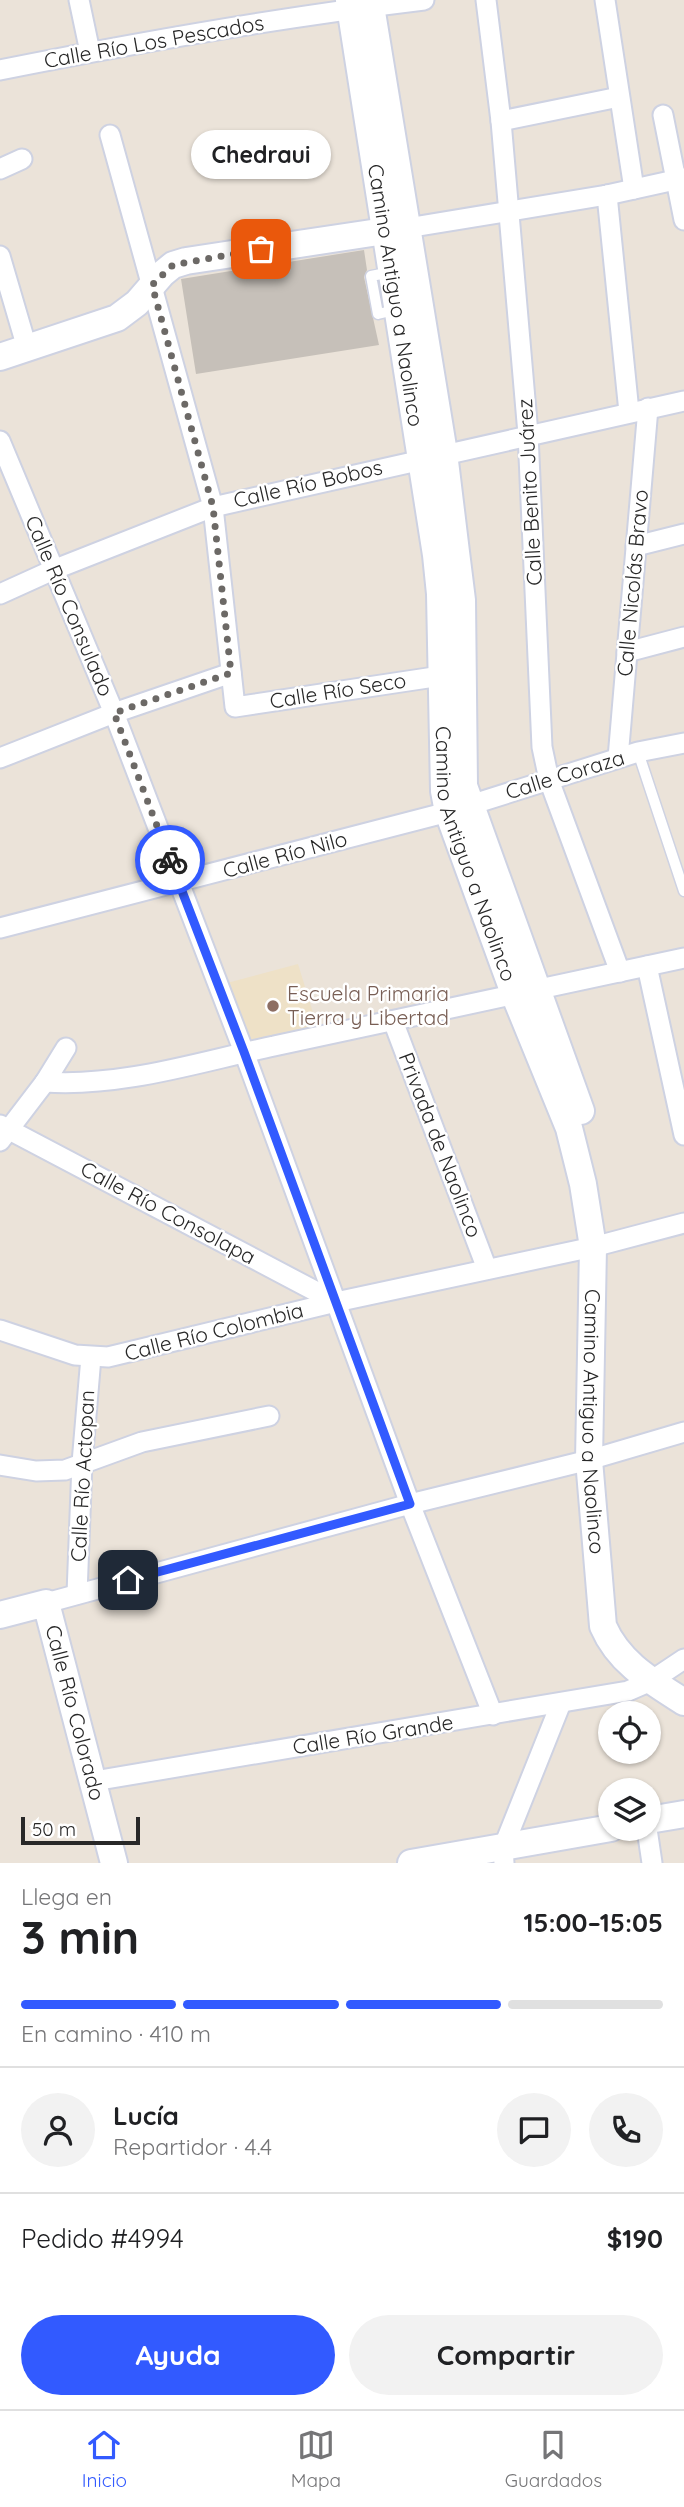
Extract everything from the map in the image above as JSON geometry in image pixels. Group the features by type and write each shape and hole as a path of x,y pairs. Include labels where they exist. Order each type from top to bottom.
{"main road":[{"name":"Camino Antiguo a Naolinco","path":"360,4 433,455 462,600 463,768 459,808"},
{"path":"0,357 117,318 137,303 173,265 397,229"},
{"name":"Camino Antiguo a Naolinco","path":"433,455 440,594 442,773 459,808 527,993 569,1128 601,1245 597,1457 603,1626 609,1640 626,1663 684,1702"},
{"path":"0,1615 46,1603"},
{"name":"Calle Río Colorado","path":"46,1603 114,1863"},
{"path":"661,1818 684,1814"},
{"path":"411,1863 503,1856 598,1831"}],"street":[{"path":"79,0 90,52"},
{"name":"Calle Río Los Pescados","path":"0,70 360,4 424,0"},
{"name":"Calle Benito Juárez","path":"486,0 501,121 528,434 542,747 550,780 620,972"},
{"path":"604,0 634,189"},
{"path":"501,121 619,97"},
{"path":"663,115 679,179 684,220"},
{"path":"0,758 114,713 231,673 213,507 110,135"},
{"path":"0,169 22,159"},
{"path":"397,229 607,195 679,179"},
{"name":"Calle Nicolás Bravo","path":"607,195 638,410 636,546 618,758"},
{"path":"0,256 27,348"},
{"name":"Calle Río Bobos","path":"0,594 53,570 213,507 433,455 684,401"},
{"name":"Calle Río Consulado","path":"0,441 114,713 244,1052 410,1504 493,1715"},
{"path":"636,546 684,534"},
{"path":"627,652 684,637"},
{"name":"Calle Río Seco","path":"231,673 235,707 441,676"},
{"name":"Calle Coraza","path":"459,808 638,752 684,743"},
{"name":"Calle Río Nilo","path":"0,928 459,808"},
{"path":"45,1082 108,1082 684,958"},
{"path":"647,966 684,1135"},
{"name":"Privada de Naolinco","path":"393,1021 487,1269"},
{"path":"3,1132 45,1082 66,1048"},
{"name":"Calle Río Consolapa","path":"3,1132 336,1302"},
{"name":"Calle Río Colombia","path":"0,1330 66,1353 91,1357 129,1353 336,1302 601,1245 684,1223"},
{"name":"Calle Río Actopan","path":"77,1594 82,1463 91,1357"},
{"path":"0,1465 51,1473 142,1442 269,1416"},
{"path":"46,1603 684,1432"},
{"name":"Calle Río Grande","path":"94,1782 628,1691 651,1681 684,1659"},
{"path":"503,1856 561,1703"},
{"path":"649,1841 652,1863"}],"lane":[{"path":"638,752 684,891"}],"shaded area":[{"name":"Escuela Primaria Tierra y Libertad","path":"298,964 318,1029 250,1046 227,983"}],"building":[{"path":"364,250 367,270 364,277 379,345 196,374 181,279"}],"way so far":[{"path":"170,860 114,713 231,673 213,507 152,285 173,265 261,249"}],"place":[{"name":"Chedraui","path":"261,249"},
{"name":"Escuela Primaria Tierra y Libertad","path":"273,1006"}],"route":[{"path":"128,1580 410,1504 244,1052 170,860"}]}
